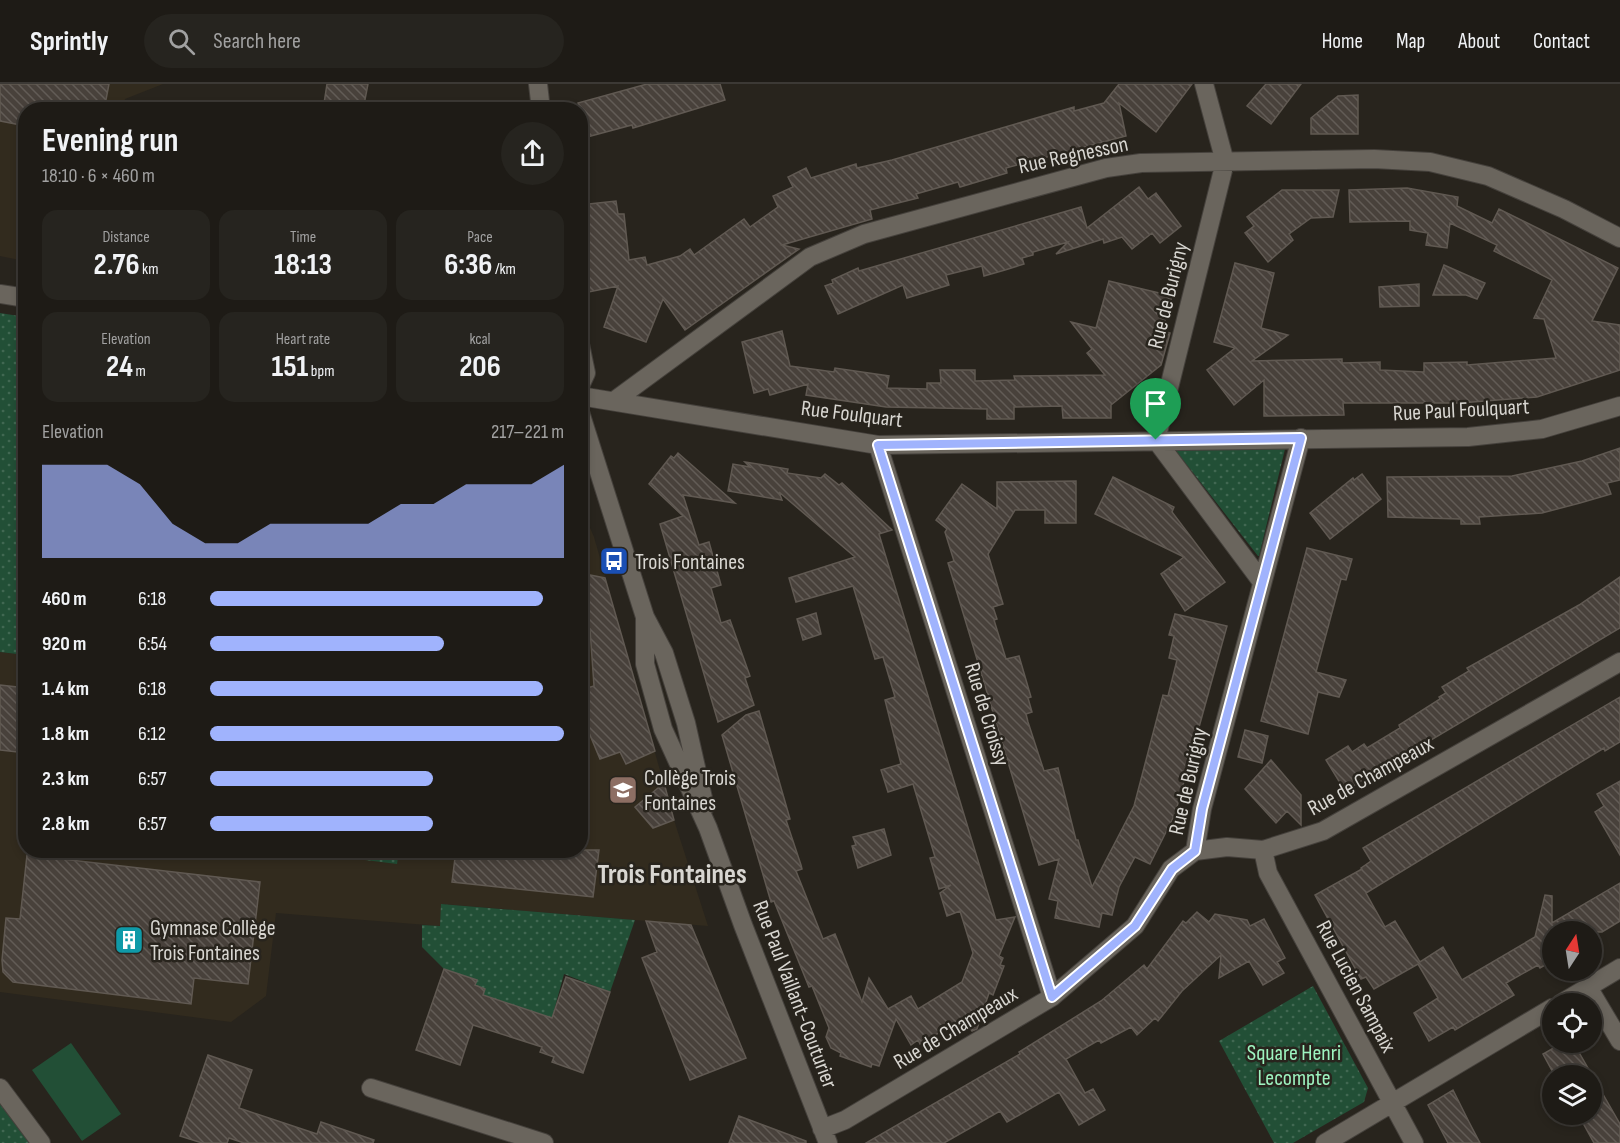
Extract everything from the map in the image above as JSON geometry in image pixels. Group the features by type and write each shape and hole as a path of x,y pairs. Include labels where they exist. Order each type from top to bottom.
{"street":[{"path":"538,84 540,102"},
{"path":"1204,84 1225,162"},
{"name":"Rue Regnesson","path":"614,400 810,257 864,234 1096,170 1141,163 1374,159 1440,164 1488,176 1564,209 1620,238"},
{"name":"Rue de Burigny","path":"1156,440 1225,162"},
{"path":"0,294 18,297"},
{"name":"Rue Foulquart","path":"588,397 878,445 1156,440"},
{"name":"Rue Paul Foulquart","path":"1156,440 1468,437 1542,429 1620,405"},
{"name":"Rue Paul Vaillant-Couturier","path":"588,437 645,617 645,664 663,729 708,828 825,1136"},
{"name":"Rue de Burigny","path":"1195,851 1202,809 1301,438"},
{"path":"1156,440 1262,582"},
{"name":"Rue de Croissy","path":"878,445 1052,997"},
{"name":"Rue de Champeaux","path":"825,1136 845,1120 1052,997 1135,926 1172,869 1195,851 1227,847 1263,850 1323,831 1620,662"},
{"name":"Rue Lucien Sampaix","path":"1263,850 1268,873 1413,1143"},
{"path":"1578,993 1620,968"},
{"path":"1588,987 1620,1041"},
{"path":"1325,1143 1542,1014"},
{"path":"0,1088 41,1143"},
{"path":"371,1088 544,1143"}],"shaded area":[{"path":"0,84 163,84 125,99 124,102 18,102 18,260 0,256"},
{"name":"Collège Trois Fontaines","path":"588,523 594,537 674,820 708,926 442,904 440,926 276,913 266,996 231,1022 0,992 0,652 18,654 18,858 588,858"}],"green space":[{"path":"0,313 18,316 18,654 0,652"},
{"path":"1173,447 1285,449 1259,556 1258,556"},
{"path":"349,858 398,858 397,864"},
{"path":"441,904 635,920 610,992 564,974 552,1018 483,995 485,989 475,985 477,980 444,969 422,947 422,925 440,926"},
{"name":"Square Henri Lecompte","path":"1313,986 1368,1088 1364,1102 1293,1143 1274,1143 1219,1041"},
{"path":"71,1043 121,1114 82,1141 32,1070"},
{"path":"0,1100 32,1143 0,1143"}],"building":[{"path":"0,84 109,84 106,102 18,102 18,124 0,121"},
{"path":"327,84 368,84 365,102 324,102"},
{"path":"647,84 720,84 725,100 633,128 632,125 588,137 588,102 582,102"},
{"path":"1119,84 1192,84 1156,132 1119,103 1126,136 1006,168 1007,173 960,187 958,182 916,194 918,198 870,210 872,219 782,245 799,249 685,330 663,299 646,342 604,327 618,286 588,292 588,204 616,201 618,214 624,214 629,260 645,257 647,265 680,256 690,249 694,255 744,219 750,227 778,207 773,196 793,187 788,177 806,168 811,178 856,164 857,168 1074,107 1074,111 1104,103"},
{"path":"1266,84 1301,84 1271,124 1247,106"},
{"path":"1358,95 1358,134 1311,134 1311,118 1338,96"},
{"path":"1139,187 1148,199 1156,193 1181,226 1160,243 1152,233 1132,249 1122,237 1104,243 1103,239 1056,254 1068,242 1033,252 1033,255 1022,258 1024,264 984,276 982,266 946,275 949,285 907,298 903,285 838,314 825,286 833,283 832,280 858,268 859,271 1081,207 1087,228"},
{"path":"1407,188 1458,197 1457,206 1492,223 1499,209 1618,268 1592,321 1620,325 1620,370 1537,397 1460,403 1343,403 1344,415 1264,416 1264,380 1234,405 1207,370 1235,348 1214,342 1235,263 1274,273 1261,328 1288,335 1252,361 1342,359 1342,363 1380,362 1380,370 1424,372 1424,363 1467,362 1467,365 1556,358 1544,319 1534,318 1552,280 1494,251 1497,245 1450,223 1447,248 1426,245 1428,233 1410,230 1410,221 1350,222 1349,190"},
{"path":"1282,190 1339,190 1333,217 1311,218 1289,234 1293,240 1268,262 1245,233 1254,226 1247,217"},
{"path":"1444,265 1485,283 1477,299 1466,295 1433,295"},
{"path":"1109,281 1172,296 1162,331 1170,333 1161,365 1111,405 1111,418 1063,418 1062,406 1014,407 1014,419 987,419 987,409 886,407 806,395 808,384 770,395 768,389 754,393 742,342 782,331 790,366 834,372 835,368 889,376 887,388 927,389 927,383 941,383 940,370 975,370 975,381 1015,380 1014,376 1105,375 1087,353 1092,349 1071,322 1096,328"},
{"path":"1419,284 1419,306 1380,307 1379,287"},
{"path":"1620,448 1620,480 1607,483 1611,494 1542,513 1479,517 1480,524 1461,524 1461,519 1388,517 1387,477 1512,476 1582,461"},
{"path":"678,453 735,503 683,495 699,545 709,542 721,585 711,588 721,623 730,620 750,676 745,678 754,705 718,722 660,524 683,516 649,484 671,456 674,458"},
{"path":"745,462 788,469 787,473 821,478 825,474 839,485 842,483 892,530 879,534 996,920 1015,917 999,956 1003,958 1000,965 1004,966 993,995 989,993 977,1029 972,1031 964,1018 920,1044 918,1040 911,1045 896,1019 879,1066 872,1064 871,1067 840,1056 841,1053 831,1048 826,1037 829,1028 812,986 809,987 774,901 771,902 722,735 746,715 759,711 790,819 786,820 802,869 796,871 823,939 835,934 862,1002 869,978 888,1009 911,996 918,1009 962,982 973,953 960,911 947,916 940,893 951,885 939,889 930,858 935,857 913,784 888,792 881,770 901,764 885,700 895,697 883,657 875,659 853,586 796,602 789,578 855,557 779,492 782,500 728,491 733,464 750,467"},
{"path":"1362,474 1381,499 1330,539 1310,513 1353,478 1354,480"},
{"path":"1113,477 1174,507 1172,512 1225,582 1185,611 1161,574 1184,557 1095,514"},
{"path":"1076,481 1076,523 1045,523 1045,510 1015,510 988,554 1003,604 993,607 997,619 994,620 1006,659 1019,656 1031,697 1028,698 1032,712 1026,714 1028,722 1044,771 1058,768 1076,840 1078,840 1092,887 1134,806 1163,695 1168,696 1177,660 1169,658 1174,636 1169,635 1175,614 1227,626 1175,814 1150,864 1135,857 1119,887 1112,915 1102,913 1099,927 1055,918 1058,901 1049,899 1059,859 1039,865 948,563 954,561 945,532 947,529 936,520 962,484 997,509 997,482"},
{"path":"1307,548 1352,559 1346,580 1341,579 1316,672 1346,680 1339,697 1318,692 1308,734 1261,721"},
{"path":"588,575 605,578 655,751 626,764 620,752 600,759 588,730 588,688 594,686 590,629 588,629"},
{"path":"1620,577 1620,628 1345,791 1326,760 1348,746 1352,752 1364,744 1367,748 1400,728 1399,725 1440,699 1439,697 1446,693 1442,687 1469,671 1467,668 1579,605"},
{"path":"816,613 821,634 803,640 797,619"},
{"path":"0,685 18,687 18,752 0,750"},
{"path":"1620,697 1620,742 1605,751 1604,748 1366,893 1385,927 1395,921 1420,962 1443,947 1462,980 1535,937 1545,895 1552,896 1552,921 1542,921 1542,967 1540,968 1538,965 1506,983 1514,995 1455,1030 1453,1027 1429,1041 1414,1013 1438,998 1418,964 1374,989 1366,977 1361,979 1315,895 1362,869 1371,861 1363,848"},
{"path":"1245,730 1268,736 1262,763 1238,757"},
{"path":"1271,760 1301,795 1301,825 1287,811 1276,823 1245,789"},
{"path":"1620,781 1620,855 1595,812 1604,806 1597,794"},
{"path":"664,783 674,820 653,828 635,807"},
{"path":"884,829 891,855 858,868 852,846 856,845 853,837"},
{"path":"588,850 599,850 593,897 452,882 455,858 588,858"},
{"name":"Gymnase Collège Trois Fontaines","path":"27,858 53,858 260,882 248,984 194,978 191,1004 13,982 3,972 6,918 20,919"},
{"path":"1620,883 1620,921 1602,932 1602,921 1555,921"},
{"path":"1197,912 1209,922 1215,914 1247,920 1250,926 1264,919 1285,958 1277,962 1284,973 1263,985 1249,961 1219,978 1221,955 1182,991 1158,1021 1155,1018 1137,1035 1131,1027 1101,1043 1099,1040 1066,1059 1085,1093 1093,1089 1105,1110 1079,1125 1059,1092 1007,1122 1000,1111 944,1143 866,1143 1020,1054 1019,1052 1101,1001 1144,965 1147,969 1183,921 1186,923"},
{"path":"646,921 691,925 746,1058 690,1080 642,958 657,952"},
{"path":"444,969 477,980 475,985 485,989 483,995 552,1018 566,977 610,992 583,1073 552,1062 554,1057 540,1052 542,1047 473,1025 460,1065 416,1050"},
{"path":"1579,1053 1586,1065 1549,1065 1543,1054"},
{"path":"208,1055 252,1070 239,1108 317,1134 321,1122 374,1140 373,1143 244,1143 229,1138 227,1143 202,1143 180,1136"},
{"path":"1453,1090 1480,1143 1448,1143 1428,1105"},
{"path":"1602,1093 1620,1124 1620,1143 1594,1143 1584,1125 1602,1125"},
{"path":"739,1116 806,1141 806,1143 729,1143"}],"place":[{"name":"Trois Fontaines","path":"614,561"},
{"name":"Collège Trois Fontaines","path":"623,790"},
{"name":"Gymnase Collège Trois Fontaines","path":"129,940"}],"district":[{"name":"Trois Fontaines","path":"672,873"}],"route":[{"path":"1301,438 1202,809 1195,851 1172,869 1135,926 1052,997 878,445 1156,440 1301,438"}]}
